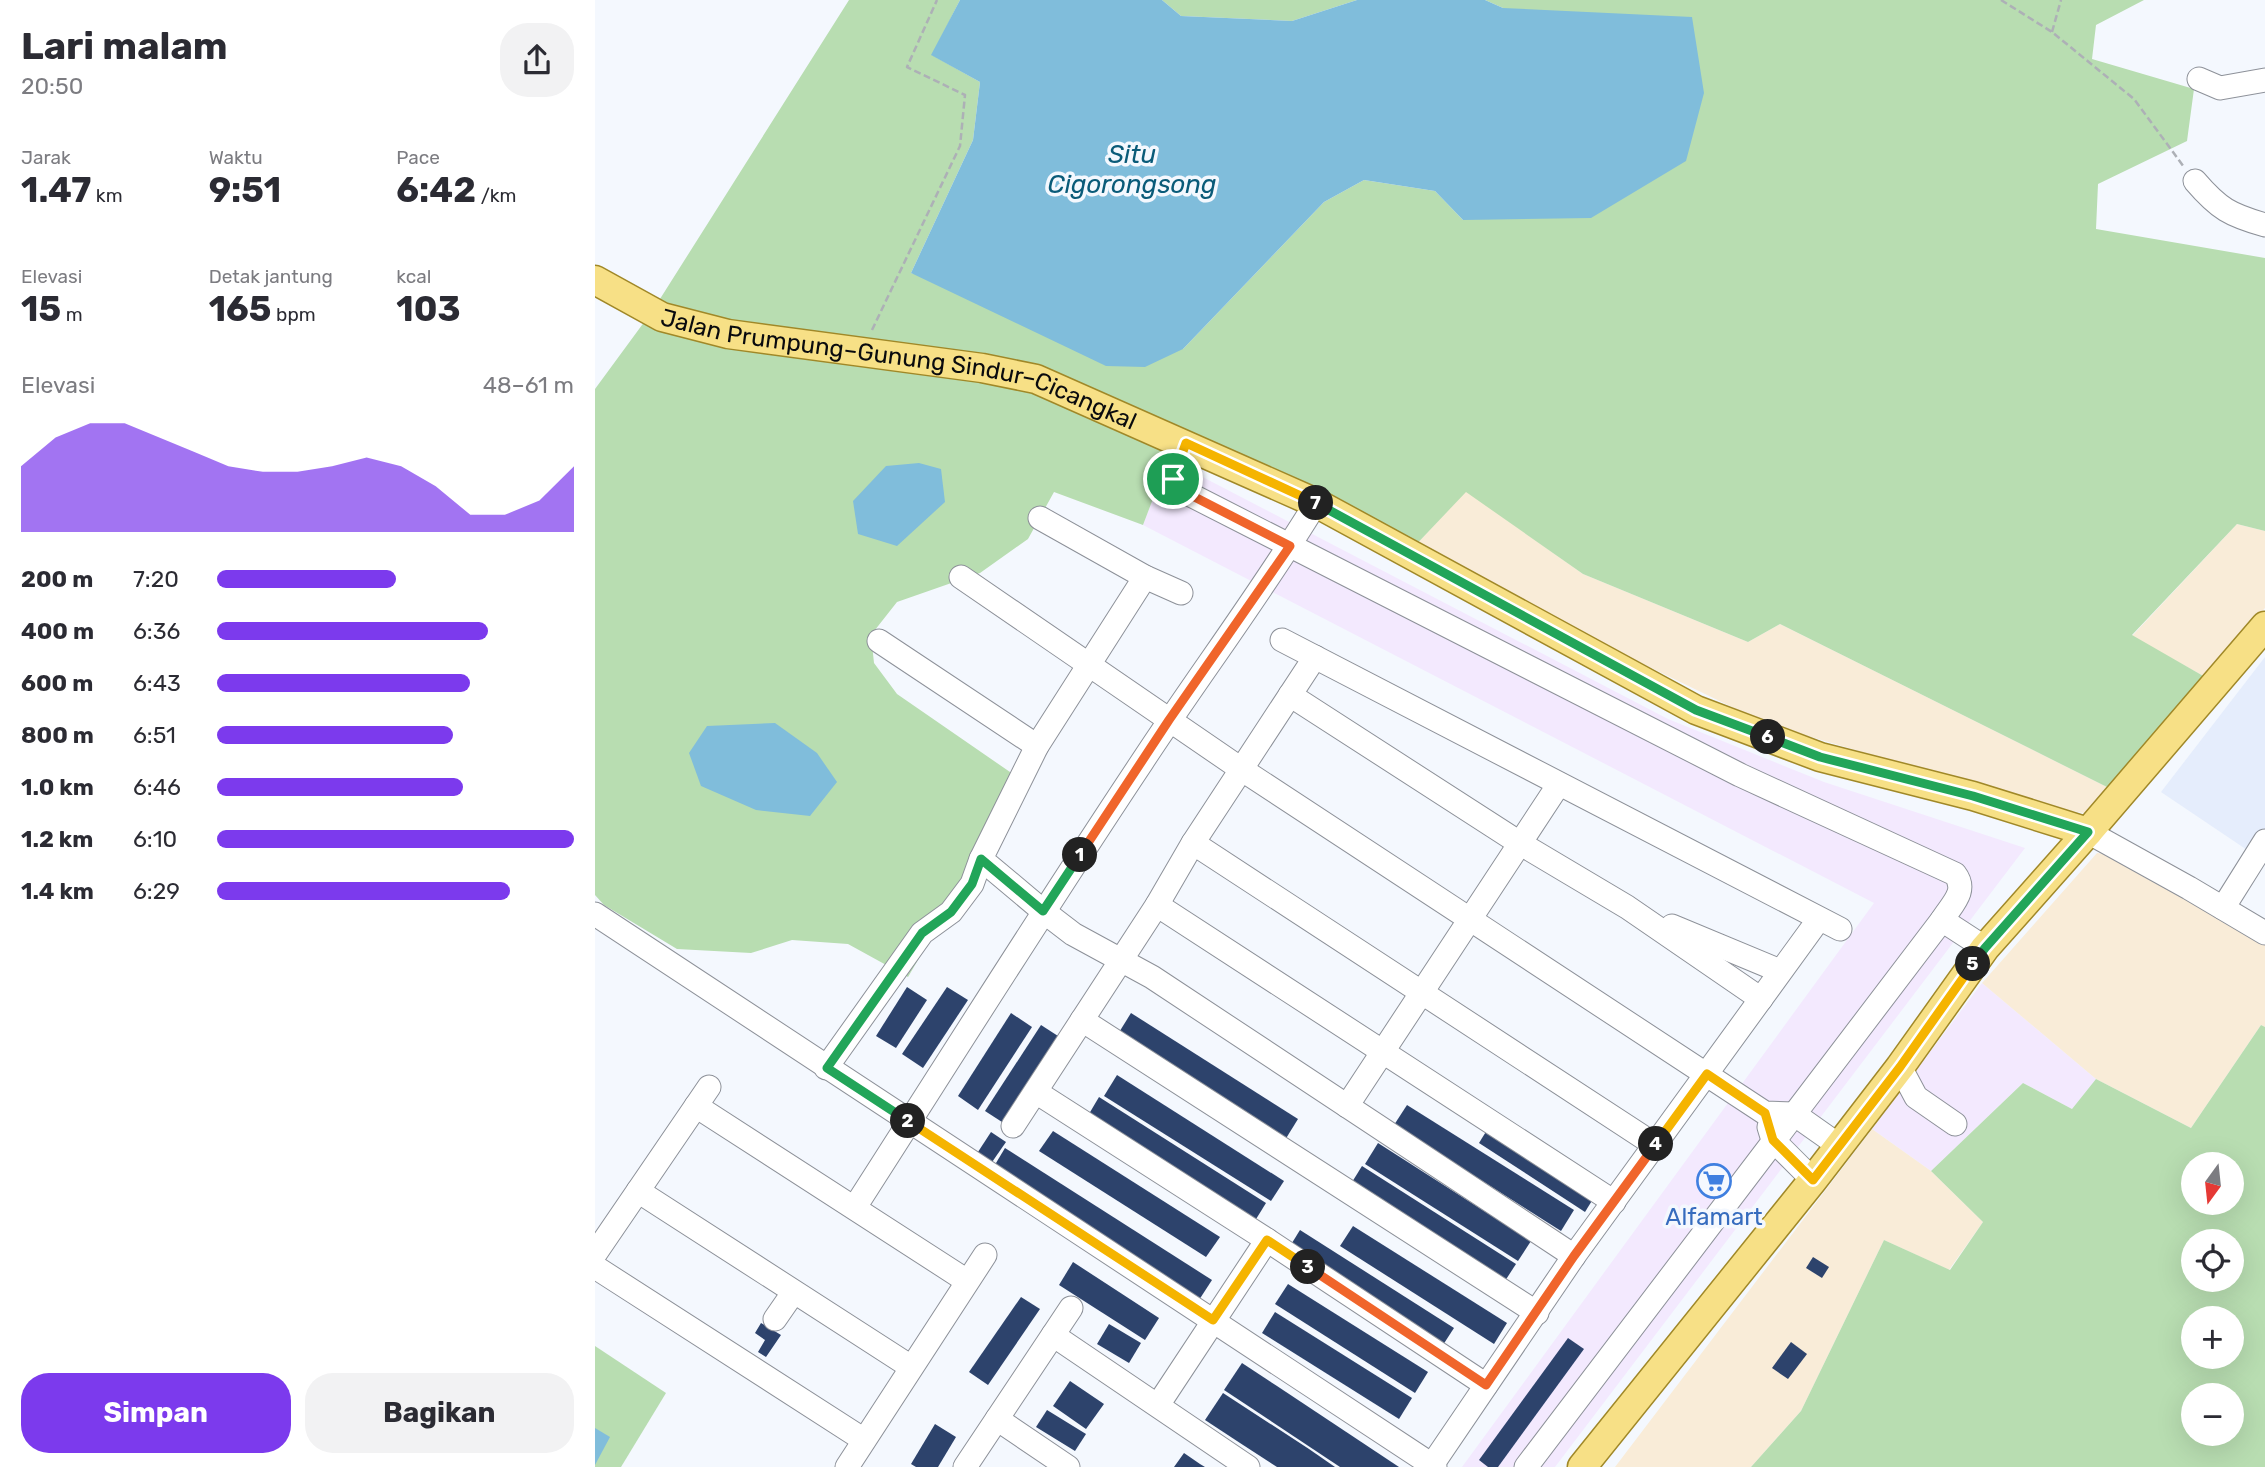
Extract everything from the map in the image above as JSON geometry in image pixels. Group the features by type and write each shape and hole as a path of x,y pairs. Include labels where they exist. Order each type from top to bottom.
{"main road":[{"name":"Jalan Prumpung–Gunung Sindur–Cicangkal","path":"595,280 661,317 728,334 982,368 1036,379 1186,443 1316,503 1696,710 1820,757 1973,796 2088,832"},
{"path":"1583,1467 1813,1180 1837,1145 1900,1067 1985,948 2265,626"}],"street":[{"path":"2199,79 2220,88 2265,80"},
{"path":"2195,181 2214,203 2235,216 2265,225"},
{"path":"1186,443 1173,479 1179,489 1740,775 1955,874 1961,882 1961,890 1942,919 1525,1467"},
{"path":"855,1207 1043,911 1169,720 1290,546 1316,503"},
{"path":"1040,518 1145,577 1181,593"},
{"path":"961,577 1241,769 1765,1113 1794,1114 1837,1145"},
{"path":"827,1068 922,933 951,912 972,884 981,859 1037,746 1145,577"},
{"path":"1282,640 1840,929"},
{"path":"880,641 1037,746"},
{"path":"1013,1126 1315,657"},
{"path":"1290,695 1521,844 1627,906 1761,999"},
{"path":"1346,1106 1559,784"},
{"path":"2088,832 2265,933"},
{"path":"2223,908 2265,842"},
{"path":"1193,844 1655,1145"},
{"path":"981,859 1073,934 1152,977 1574,1256"},
{"path":"1157,905 1614,1202"},
{"path":"1627,906 1780,971"},
{"path":"595,914 1433,1466 1574,1256 1819,919"},
{"path":"1942,919 1985,948"},
{"path":"1082,1020 1537,1313"},
{"path":"1900,1067 1916,1097 1955,1124"},
{"path":"595,1254 709,1087"},
{"path":"1036,1092 1486,1385"},
{"path":"696,1106 967,1281"},
{"path":"1765,1113 1773,1140 1813,1180"},
{"path":"638,1191 911,1367"},
{"path":"1158,1405 1267,1240"},
{"path":"847,1466 985,1255"},
{"path":"595,1267 864,1440"},
{"path":"775,1319 793,1293"},
{"path":"965,1467 1071,1308"},
{"path":"1053,1335 1248,1467"},
{"path":"997,1419 1068,1467"}],"path":[{"path":"862,352 960,146 965,95 907,67 937,0"},
{"path":"2001,0 2052,32 2134,99 2195,181"},
{"path":"2052,32 2061,0"}],"shaded area":[{"path":"1168,459 1668,719 1824,782 2025,848 1555,1467 1462,1467 1874,903 1143,525"},
{"path":"1466,491 1583,574 1748,642 1780,624 2109,788 2090,814 2053,808 1767,724 1410,551"},
{"path":"2237,524 2265,531 2265,608 2205,677 2132,636"},
{"path":"2265,657 2265,862 2161,792"},
{"path":"2097,853 2116,855 2265,943 2265,1027 2261,1025 2191,1128 2096,1079 1982,983"},
{"path":"1982,983 2096,1079 2072,1109 2023,1083 1931,1171 1872,1129"},
{"path":"1872,1129 1931,1171 1983,1222 1949,1270 1884,1240 1801,1411 1751,1467 1615,1467"}],"green space":[{"path":"849,0 960,0 932,55 980,82 973,140 911,273 1183,349 1324,202 1364,180 1435,191 1463,220 1503,8 1485,0 2144,0 2096,25 2092,59 2194,89 2187,141 2098,184 2096,229 2265,258 2265,531 2237,524 2132,635 2205,677 2109,788 1780,624 1748,642 1583,574 1466,492 1410,551 1178,433 1143,525 1054,492 1028,539 980,573 897,602 871,635 874,663 897,694 1023,781 908,977 848,944 792,940 751,953 677,949 604,905 595,895 595,389 653,310"},
{"path":"1162,0 1357,0 1292,21 1181,16"},
{"path":"2261,1025 2265,1027 2265,1467 1751,1467 1801,1411 1884,1240 1950,1270 1983,1222 1931,1171 2023,1083 2072,1109 2096,1079 2191,1128"},
{"path":"595,1346 666,1393 621,1467 595,1467"}],"water":[{"name":"Situ Cigorongsong","path":"960,0 1162,0 1181,16 1292,21 1357,0 1485,0 1503,8 1692,17 1704,93 1686,161 1591,218 1463,220 1435,191 1364,180 1324,202 1183,349 1145,367 1106,366 911,273 973,140 980,82 931,55"},
{"path":"919,463 941,469 945,502 897,546 858,534 853,501 886,466"},
{"path":"775,723 817,753 837,782 810,816 756,810 701,786 689,753 707,726"},
{"path":"595,1428 610,1437 595,1465"}],"building":[{"path":"907,987 927,1000 896,1048 876,1036"},
{"path":"947,987 968,1000 923,1068 902,1054"},
{"path":"1011,1013 1032,1027 978,1110 958,1096"},
{"path":"1131,1013 1298,1119 1285,1140 1118,1034"},
{"path":"1041,1025 1058,1036 1002,1122 985,1111"},
{"path":"1117,1075 1284,1181 1271,1201 1104,1096"},
{"path":"1099,1097 1266,1203 1253,1224 1086,1119"},
{"path":"1407,1105 1574,1210 1561,1231 1394,1125"},
{"path":"1487,1130 1593,1199 1585,1212 1479,1143"},
{"path":"1053,1131 1220,1237 1206,1257 1039,1151"},
{"path":"991,1132 1006,1142 990,1165 976,1155"},
{"path":"1378,1143 1531,1241 1518,1261 1365,1164"},
{"path":"1005,1148 1212,1280 1199,1300 993,1168"},
{"path":"1362,1166 1516,1264 1503,1284 1349,1187"},
{"path":"1353,1226 1507,1323 1494,1344 1340,1246"},
{"path":"1300,1230 1454,1328 1441,1348 1287,1251"},
{"path":"1813,1257 1829,1267 1822,1278 1806,1268"},
{"path":"1073,1262 1159,1318 1145,1340 1059,1285"},
{"path":"1288,1284 1428,1372 1415,1393 1275,1304"},
{"path":"1021,1297 1040,1309 988,1385 969,1372"},
{"path":"1275,1312 1412,1398 1399,1419 1262,1333"},
{"path":"761,1323 781,1335 766,1357 758,1352 765,1340 755,1333"},
{"path":"1109,1324 1141,1343 1129,1363 1097,1344"},
{"path":"1568,1338 1584,1349 1498,1467 1488,1467 1479,1460"},
{"path":"1791,1342 1807,1354 1788,1379 1772,1368"},
{"path":"1242,1363 1399,1467 1340,1467 1224,1390"},
{"path":"1070,1381 1104,1404 1086,1429 1053,1406"},
{"path":"1223,1393 1335,1467 1277,1467 1205,1420"},
{"path":"1047,1410 1086,1434 1075,1451 1036,1427"},
{"path":"935,1424 956,1437 938,1467 916,1467 911,1464"},
{"path":"1184,1453 1200,1464 1205,1467 1174,1467"}],"place":[{"name":"Alfamart","path":"1714,1181"}],"route":[{"path":"1186,443 1316,503 1696,710 1820,757 1973,796 2088,832 1985,948 1900,1067 1837,1145 1813,1180 1773,1140 1765,1113 1707,1074 1574,1256 1486,1385 1267,1240 1213,1320 827,1068 922,933 951,912 972,884 981,859 1043,911 1169,720 1290,546 1179,489 1173,479 1186,443"}]}
